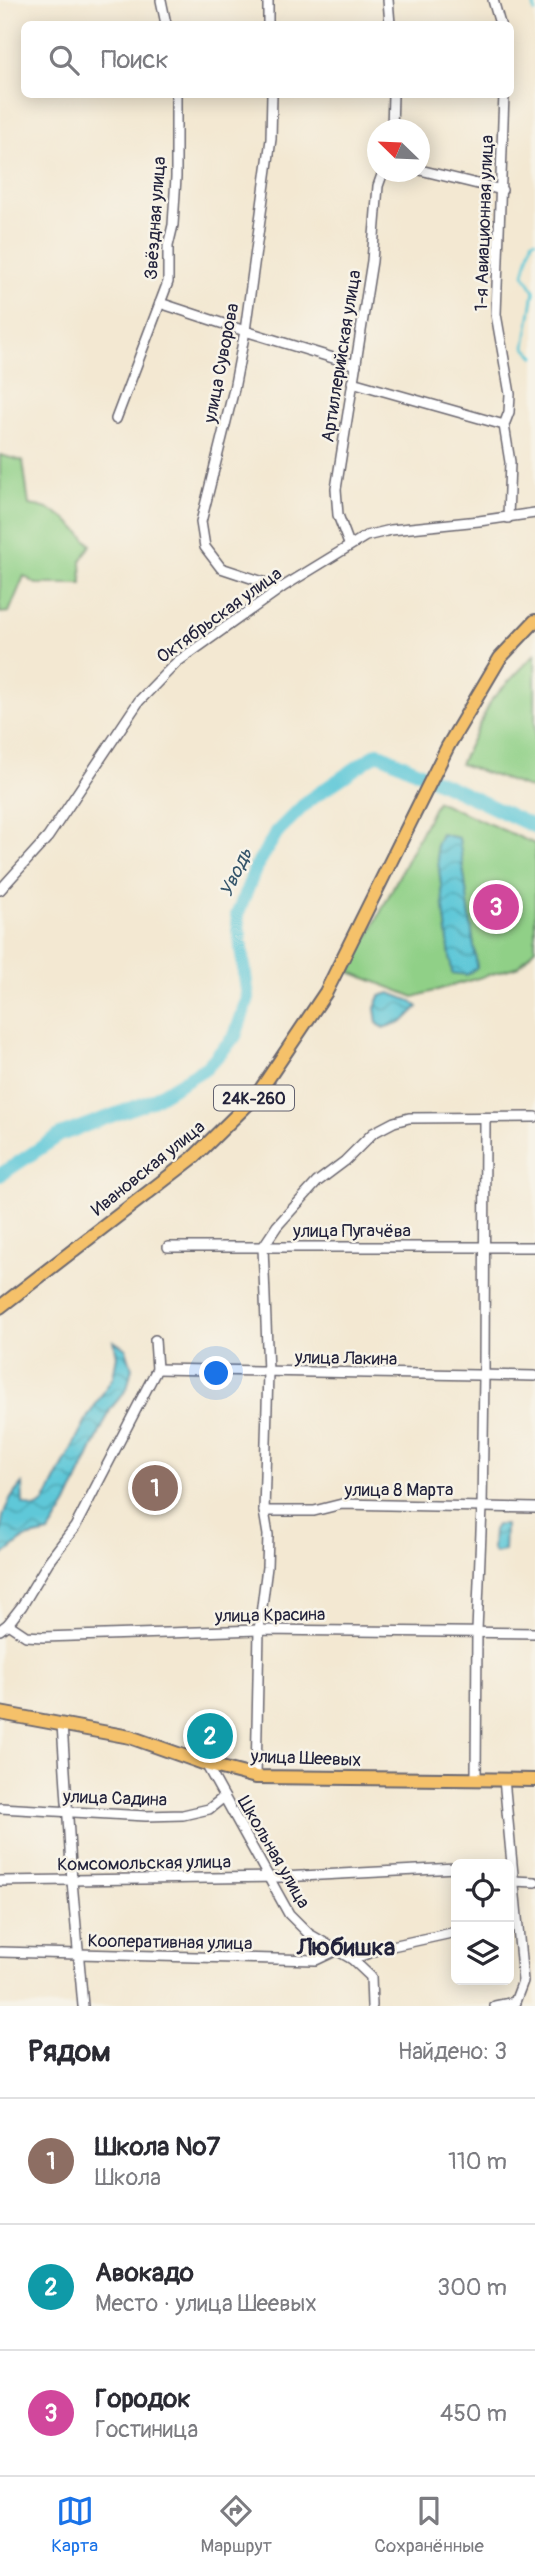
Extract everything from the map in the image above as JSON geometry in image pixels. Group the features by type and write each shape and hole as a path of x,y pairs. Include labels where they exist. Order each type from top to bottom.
{"main road":[{"name":"Ивановская улица","path":"0,1307 194,1157 257,1095 326,992 448,746 500,658 535,621"},
{"name":"улица Шеевых","path":"0,1713 149,1742 206,1764 256,1777 535,1780"}],"street":[{"path":"161,0 165,21"},
{"path":"268,0 268,21"},
{"path":"388,0 390,21"},
{"path":"493,0 499,21"},
{"name":"Звёздная улица","path":"116,419 168,282 168,246 173,225 176,98"},
{"name":"улица Суворова","path":"272,98 271,139 244,331 234,389 201,522 205,547 220,568 281,588"},
{"path":"392,119 393,98"},
{"name":"1-я Авиационная улица","path":"504,98 496,314 510,394 509,412 504,425 510,462 508,518"},
{"path":"430,173 502,190"},
{"name":"Артиллерийская улица","path":"349,544 338,515 336,489 372,261 379,182"},
{"path":"160,303 356,365"},
{"path":"352,382 504,425"},
{"name":"Октябрьская улица","path":"0,890 48,837 139,701 177,662 281,588 366,536 391,530 535,513"},
{"path":"256,1777 259,1630 268,1535 264,1511 268,1372 263,1247 277,1226 317,1182 345,1161 373,1133 394,1122 409,1118 535,1117"},
{"path":"476,1778 484,1376 485,1118"},
{"name":"улица Пугачёва","path":"168,1247 535,1247"},
{"path":"4,1627 22,1606 49,1561 75,1527 157,1369 155,1340"},
{"name":"улица Лакина","path":"157,1369 535,1376"},
{"name":"улица 8 Марта","path":"264,1511 314,1511 342,1504 535,1508"},
{"name":"улица Красина","path":"4,1627 26,1636 43,1637 259,1630 535,1633"},
{"path":"62,1724 83,2006"},
{"name":"Школьная улица","path":"206,1764 289,1914 309,1934 352,1959 371,1977 372,2006"},
{"path":"504,1779 509,1859"},
{"name":"улица Садина","path":"0,1808 183,1815 209,1809 224,1797"},
{"name":"Комсомольская улица","path":"0,1881 268,1877 451,1868"},
{"path":"514,1881 535,1882"},
{"path":"495,2006 517,2004 523,1981 513,1922"},
{"path":"352,1959 383,1948 451,1933"},
{"name":"Кооперативная улица","path":"0,1952 316,1960 337,1950"}],"green space":[{"path":"0,455 23,461 29,505 57,513 91,545 81,561 82,584 36,584 24,576 9,612 0,613"},
{"path":"535,654 535,790 460,764 492,699"},
{"path":"437,801 535,844 535,948 519,966 414,997 350,972"}],"water":[{"path":"441,834 459,838 477,967 467,975 452,973 436,845"},
{"path":"390,993 411,1001 418,1007 404,1021 383,1028 377,1023 375,1008 380,996"},
{"path":"114,1341 126,1349 132,1368 127,1389 111,1408 67,1504 49,1533 25,1538 0,1558 1,1526 9,1501 22,1484 23,1504 35,1508 44,1503 87,1418 113,1377 117,1356"},
{"path":"496,1525 505,1525 504,1551 495,1553 492,1550 493,1530"}],"waterway":[{"path":"533,0 535,12"},
{"path":"535,240 532,241 524,274 534,291 525,347 535,357"},
{"name":"Уводь","path":"0,1175 60,1135 151,1101 207,1067 235,1036 248,998 237,915 256,867 277,832 309,800 378,753 535,827"}],"place":[{"name":"Городок","path":"496,907"},
{"name":"Школа №7","path":"155,1488"},
{"name":"Авокадо","path":"210,1736"}],"district":[{"name":"Любишка","path":"346,1947"}]}
